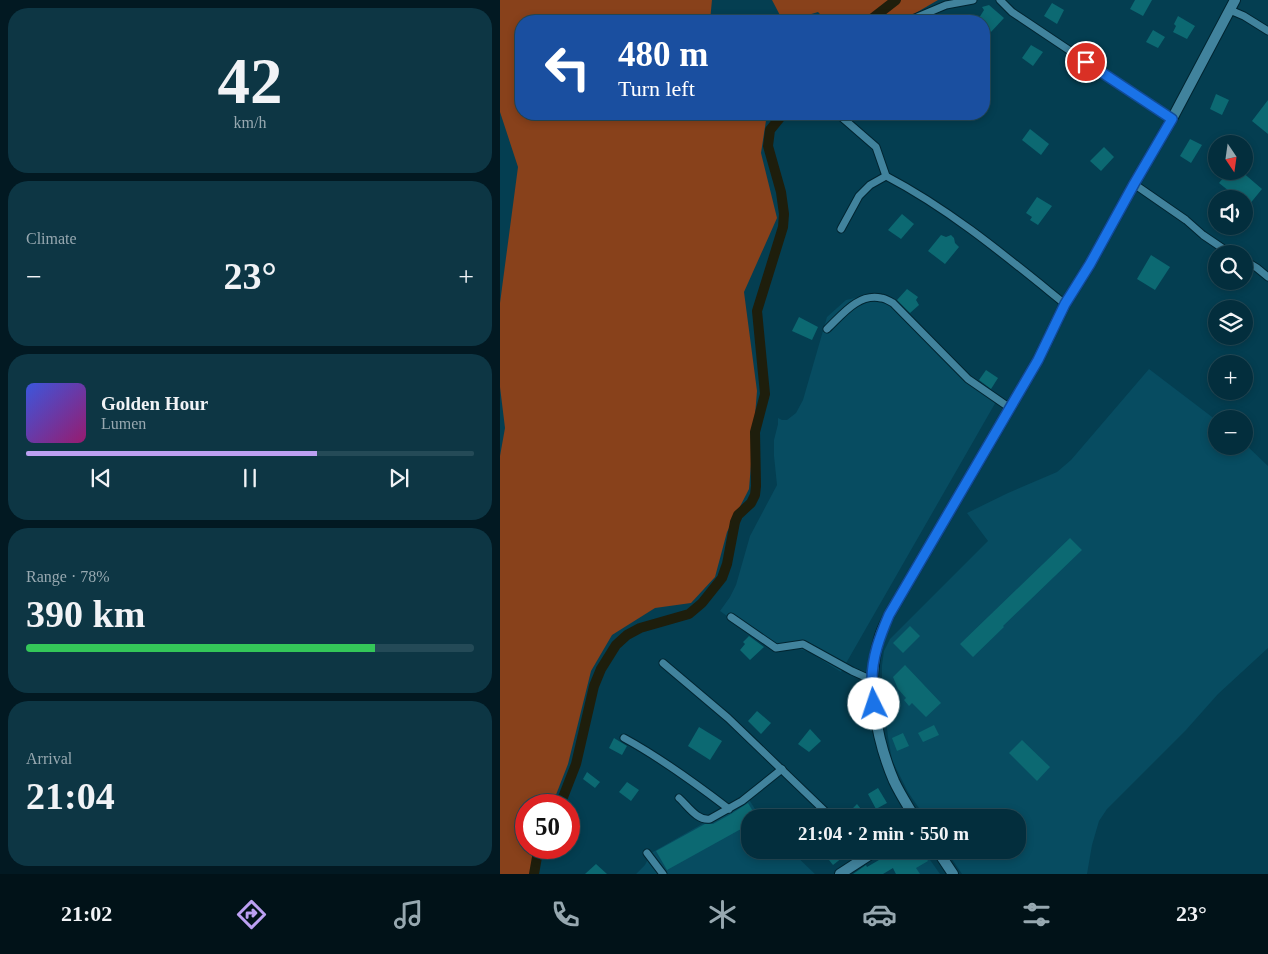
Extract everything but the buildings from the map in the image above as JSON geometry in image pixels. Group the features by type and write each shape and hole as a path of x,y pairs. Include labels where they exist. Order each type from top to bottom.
{"main road":[{"path":"910,809 898,789 885,758 874,704 872,680 880,636 889,615 1038,360 1065,304 1090,264 1172,119 1235,0"},
{"path":"846,872 858,859"},
{"path":"943,859 953,874"}],"street":[{"path":"922,15 946,5 973,0"},
{"path":"1000,0 1012,12 1172,119"},
{"path":"1230,10 1244,16 1268,31"},
{"path":"845,120 876,147 886,176 969,228 1065,304"},
{"path":"841,229 859,196 870,185 886,176"},
{"path":"1134,184 1186,220 1218,245"},
{"path":"1253,266 1268,277"},
{"path":"827,329 855,302 864,298 882,298 893,303 968,379 1010,408"},
{"path":"731,617 776,648 803,644 872,680"},
{"path":"663,663 728,718 823,809"},
{"path":"624,738 644,748 729,809"},
{"path":"679,798 702,819 710,818 742,801 782,769"},
{"path":"647,853 663,874"}],"shaded area":[{"path":"500,0 712,0 711,15 515,15 515,120 766,120 761,153 777,218 744,292 757,391 749,489 727,532 715,577 691,603 655,608 612,635 591,671 568,764 556,794 515,794 515,859 532,859 532,874 500,874 500,456 505,428 500,387 500,303 518,167 500,112"},
{"path":"772,0 938,0 912,15 821,15 818,12 808,15 780,15"},
{"path":"864,296 889,302 963,377 997,400 841,672 809,652 796,648 777,651 720,611 736,585 750,536 777,485 774,440 778,418 787,420 796,413 803,400 827,317 846,300"},
{"path":"1149,369 1208,414 1208,455 1253,455 1253,452 1268,466 1268,648 1218,694 1186,730 1107,809 1099,821 1092,845 1087,874 962,874 952,859 1026,859 1026,809 920,809 908,792 892,760 882,685 884,651 890,639 988,541 967,513 1057,472 1071,460"},
{"path":"748,798 755,809 741,809 741,859 799,859 815,874 636,874 645,865 651,853"},
{"path":"888,859 929,859 940,874 896,874"}],"waterway":[{"path":"877,15 896,0"},
{"path":"564,794 576,764 594,686 601,669 616,645 627,635 640,628 689,614 702,603 722,578 727,564 735,522 738,515 751,503 755,495 755,432 765,394 757,311 783,227 784,214 781,192 768,146 770,130 778,120"},
{"path":"534,874 537,859"}],"route":[{"path":"874,704 872,680 875,656 880,636 889,615 1038,360 1065,304 1090,264 1172,119 1086,62"}]}
